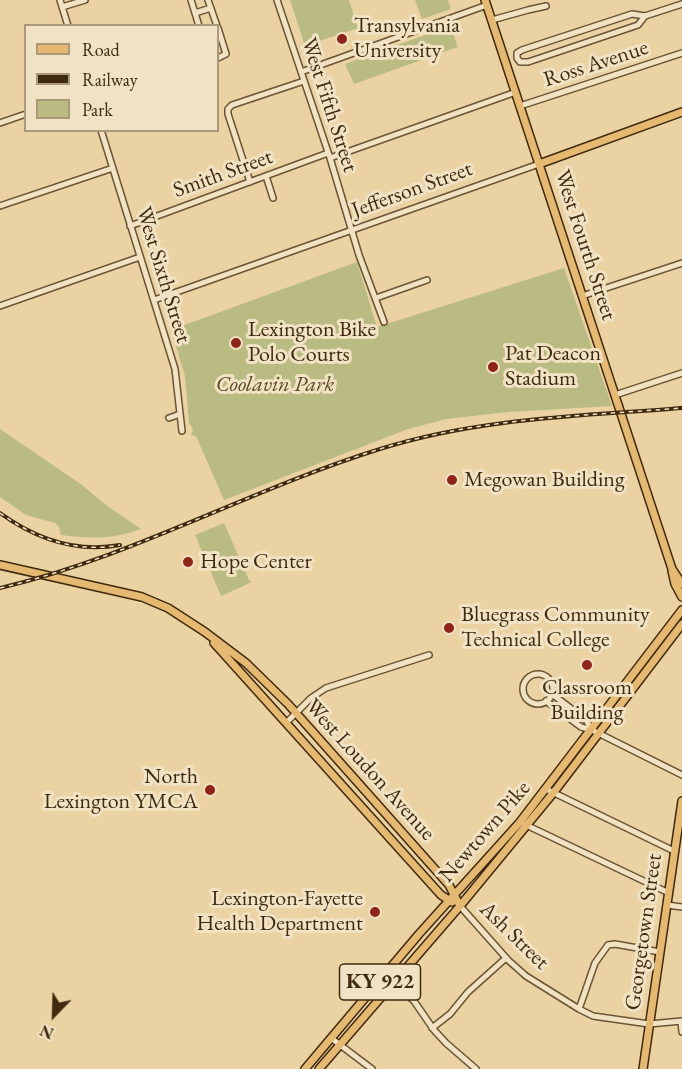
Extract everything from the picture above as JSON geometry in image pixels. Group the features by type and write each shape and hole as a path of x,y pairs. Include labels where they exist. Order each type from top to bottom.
{"main road":[{"name":"West Fourth Street","path":"486,3 672,569 675,585 682,597"},
{"name":"Jefferson Street","path":"539,164 682,112"},
{"name":"West Loudon Avenue","path":"0,565 142,597 171,610 205,632 246,663 295,714 449,885 452,898"},
{"name":"West Fourth Street","path":"672,569 682,584"},
{"path":"672,569 682,577"},
{"name":"Newtown Pike","path":"595,732 682,610"},
{"name":"Newtown Pike","path":"319,1069 460,906 682,624"},
{"name":"West Loudon Avenue","path":"205,632 426,878 460,906"},
{"name":"Georgetown Street","path":"643,1069 682,801"},
{"name":"Newtown Pike","path":"305,1069 452,898 523,824"}],"street":[{"path":"60,0 67,24"},
{"path":"62,7 85,0"},
{"path":"191,0 198,24"},
{"path":"208,0 216,24"},
{"name":"West Fifth Street","path":"278,0 329,155 351,231 384,322"},
{"path":"301,72 486,3"},
{"path":"645,16 638,25 567,49 524,63 517,58 519,51 632,14 645,16 682,4"},
{"path":"492,21 546,6"},
{"path":"195,13 211,8"},
{"path":"594,27 598,38"},
{"path":"219,33 226,54 219,58"},
{"path":"562,37 567,49"},
{"name":"Ross Avenue","path":"520,106 682,53"},
{"path":"250,182 228,114 230,106 304,81"},
{"name":"Smith Street","path":"130,226 266,176 516,92"},
{"path":"0,123 24,115"},
{"name":"West Sixth Street","path":"102,132 175,369 182,431"},
{"name":"Jefferson Street","path":"154,300 539,164"},
{"path":"0,206 112,168"},
{"path":"266,176 273,198"},
{"path":"0,306 140,257"},
{"path":"582,296 682,263"},
{"path":"376,298 427,280"},
{"path":"615,395 682,373"},
{"path":"168,418 180,414"},
{"path":"286,723 311,698 326,688 429,655"},
{"path":"546,701 552,694 553,686 547,677 537,674 528,678 524,686 526,696 533,702 546,701 580,727 595,732 682,775"},
{"path":"552,694 586,720 595,732"},
{"path":"550,791 674,851"},
{"path":"523,824 669,894"},
{"path":"667,905 682,907"},
{"name":"Ash Street","path":"460,906 506,958 533,981 579,1009 593,1016 649,1024 682,1021"},
{"path":"579,1009 595,963 608,945 615,944 660,952"},
{"path":"432,1028 450,1014 468,992 506,958"},
{"path":"393,982 414,1001 446,1044 476,1069"},
{"path":"682,1021 682,1032"},
{"path":"331,1038 372,1069"}],"green space":[{"path":"290,0 349,0 358,28 305,46"},
{"path":"415,0 448,0 451,9 422,19"},
{"path":"450,26 458,47 354,84 345,64"},
{"name":"Coolavin Park","path":"357,262 377,327 564,268 612,406 508,412 446,419 408,429 224,500 196,436 191,435 193,429 189,423 185,376 171,330"},
{"path":"0,429 141,529 121,535 102,537 61,535 55,523 26,515 0,497"},
{"path":"224,523 249,580 252,582 221,596 195,535"}],"railway":[{"path":"0,588 97,559 332,465 417,439 530,420 682,408"},
{"path":"0,513 28,530 57,542 87,547 120,545"}],"place":[{"name":"Transylvania University","path":"342,39"},
{"name":"Lexington Bike Polo Courts","path":"236,343"},
{"name":"Pat Deacon Stadium","path":"493,367"},
{"name":"Megowan Building","path":"452,480"},
{"name":"Hope Center","path":"188,562"},
{"name":"Bluegrass Community Technical College","path":"449,628"},
{"name":"Classroom Building","path":"587,665"},
{"name":"North Lexington YMCA","path":"210,790"},
{"name":"Lexington-Fayette Health Department","path":"375,912"}]}
